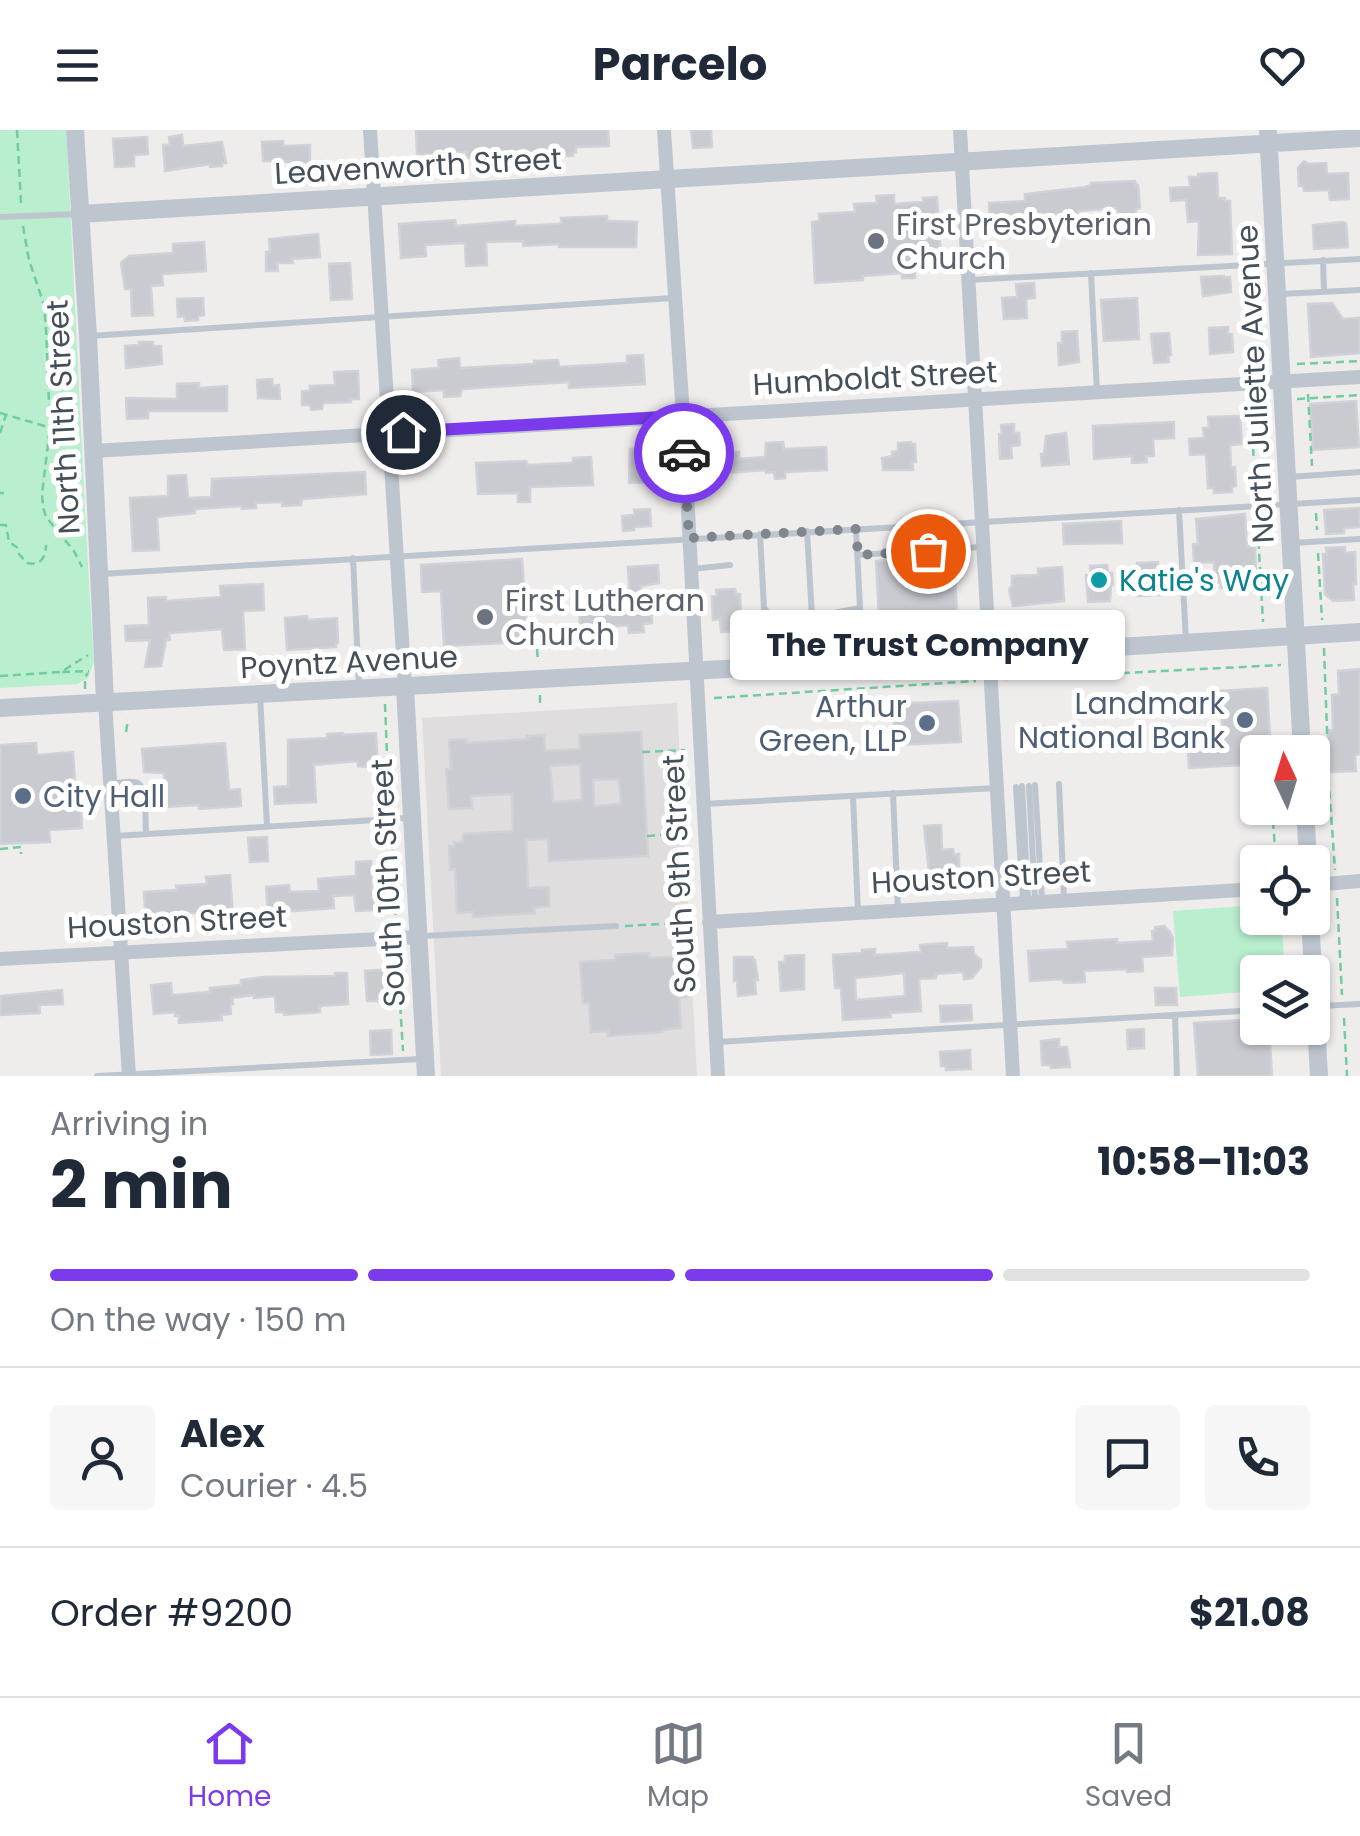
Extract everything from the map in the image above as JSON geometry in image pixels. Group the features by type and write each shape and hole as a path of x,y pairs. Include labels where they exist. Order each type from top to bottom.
{"street":[{"name":"North 11th Street","path":"75,130 93,443 92,576 106,702"},
{"path":"370,130 405,687"},
{"name":"South 9th Street","path":"664,130 718,1076"},
{"path":"960,130 1013,1076"},
{"name":"Leavenworth Street","path":"79,214 961,161 1268,136 1360,138"},
{"name":"North Juliette Avenue","path":"1268,136 1301,735"},
{"name":"Humboldt Street","path":"93,443 388,433 1360,377"},
{"name":"Poyntz Avenue","path":"0,708 1360,632"},
{"name":"South 10th Street","path":"405,687 425,1067"},
{"path":"106,702 129,1075"},
{"path":"1330,884 1360,882"},
{"name":"Houston Street","path":"709,922 1240,890"},
{"name":"Houston Street","path":"0,959 418,937"},
{"path":"1317,1045 1320,1076"}],"lane":[{"path":"0,218 79,214"},
{"path":"968,280 1360,259"},
{"path":"1322,260 1324,292"},
{"path":"1091,273 1097,392"},
{"path":"1277,294 1360,290"},
{"path":"88,336 674,298"},
{"path":"1287,477 1360,472"},
{"path":"92,576 1360,500"},
{"path":"1179,510 1186,642"},
{"path":"856,529 862,661"},
{"path":"808,531 812,616"},
{"path":"760,534 764,608 773,618 776,665"},
{"path":"1291,543 1360,540"},
{"path":"858,555 982,547"},
{"path":"353,558 360,689"},
{"path":"691,568 730,565"},
{"path":"652,600 692,596"},
{"path":"773,618 860,608"},
{"path":"260,694 268,826"},
{"path":"111,783 140,785 144,792 146,833"},
{"path":"1058,784 1064,900"},
{"path":"1032,902 1025,786 1032,902"},
{"path":"702,804 998,788"},
{"path":"893,793 898,910"},
{"path":"853,796 858,912"},
{"path":"114,836 412,818"},
{"path":"418,937 616,926"},
{"path":"1330,1005 1360,1004"},
{"path":"716,1042 1240,1011"},
{"path":"1175,1015 1177,1076"},
{"path":"98,1076 404,1060 425,1067"}],"path":[{"path":"17,130 22,216 29,260 44,305 50,427 43,507 54,529 92,576"},
{"path":"1292,364 1360,360"},
{"path":"1250,394 1264,638"},
{"path":"1294,400 1360,395"},
{"path":"0,412 93,443"},
{"path":"0,433 6,414"},
{"path":"0,525 6,524 9,542 27,563 42,561 46,544"},
{"path":"1322,604 1329,786 1348,1076"},
{"path":"61,672 88,654"},
{"path":"382,658 404,1060"},
{"path":"1004,679 1298,665"},
{"path":"0,676 93,670"},
{"path":"712,698 977,681"},
{"path":"126,732 128,724"},
{"path":"642,752 699,749"},
{"path":"647,836 704,832"},
{"path":"0,849 21,847 21,854"},
{"path":"616,926 709,922"}],"shaded area":[{"path":"677,703 697,1076 441,1076 422,718"}],"green space":[{"path":"0,130 66,130 94,662 88,678 77,684 0,688"},
{"path":"1240,906 1240,935 1282,935 1284,955 1240,955 1240,992 1180,997 1173,911"}],"building":[{"path":"416,130 608,130 609,146 576,147 573,156 467,158 467,152 441,154 442,160 425,161 425,154 417,154"},
{"path":"691,130 711,130 712,147 693,148"},
{"path":"182,135 183,146 222,142 226,163 165,171 163,145 170,145 169,137"},
{"path":"147,137 148,154 134,155 134,166 115,167 113,139"},
{"path":"283,141 283,146 310,145 310,163 263,161 262,142"},
{"path":"1304,161 1326,163 1327,174 1348,173 1349,199 1330,200 1329,190 1304,191 1303,185 1299,186 1298,168"},
{"path":"1217,173 1218,198 1230,201 1232,254 1198,255 1199,221 1188,222 1186,200 1171,201 1170,188 1190,187 1189,177"},
{"path":"1135,181 1140,208 1136,209 1135,220 1120,221 1117,208 1077,214 1009,215 1009,237 997,237 996,231 990,232 989,203 1025,201 1025,194 1086,187 1091,183"},
{"name":"First Presbyterian Church","path":"894,195 894,204 937,197 941,260 914,262 915,278 902,278 902,273 815,283 812,222 819,221 819,214 855,212 854,204 877,203 876,196"},
{"path":"607,216 607,221 637,222 636,247 486,242 487,265 466,266 465,243 425,245 426,256 401,258 399,224 455,220 456,226 515,221 515,226"},
{"path":"1346,223 1348,247 1314,249 1313,225"},
{"path":"318,234 320,257 292,259 293,263 277,263 278,271 266,271 269,239"},
{"path":"204,242 206,271 162,274 163,285 151,286 153,315 132,316 131,289 125,289 121,263 129,256 173,253 173,244"},
{"path":"350,263 352,299 331,300 329,264"},
{"path":"1201,277 1230,277 1231,292 1203,296"},
{"path":"1034,283 1035,298 1026,299 1027,318 1004,319 1002,298 1017,297 1016,284"},
{"path":"203,298 204,315 198,316 198,320 178,317 177,299"},
{"path":"1137,298 1139,339 1104,341 1101,300"},
{"path":"1332,303 1343,319 1360,318 1360,353 1311,357 1308,304"},
{"path":"1228,327 1233,352 1210,354 1209,328"},
{"path":"1077,331 1079,362 1059,365 1062,332"},
{"path":"1169,333 1169,362 1154,363 1151,334"},
{"path":"139,342 161,346 162,364 126,368 125,346"},
{"path":"643,355 645,384 569,388 569,382 462,389 460,396 444,397 444,390 413,392 412,370 439,368 438,360 459,358 460,368 558,360 559,367 627,363 627,356"},
{"path":"358,371 359,399 323,403 322,409 311,410 310,405 302,405 302,391 310,391 310,386 335,385 334,372"},
{"path":"272,379 273,386 279,385 280,399 258,398 257,380"},
{"path":"199,383 199,388 227,386 227,411 148,411 148,418 127,419 126,398 177,399 177,384"},
{"path":"1356,401 1359,447 1313,450 1310,404"},
{"path":"1240,416 1242,444 1230,445 1236,486 1232,492 1214,493 1214,488 1208,488 1206,454 1190,455 1189,439 1204,438 1203,428 1209,428 1208,417"},
{"path":"1174,422 1174,438 1153,439 1154,456 1146,456 1147,462 1132,463 1132,456 1094,459 1093,426"},
{"path":"1014,424 1020,445 1011,446 1012,458 1000,459 1001,425"},
{"path":"1066,433 1069,464 1042,466 1046,436"},
{"path":"783,442 784,449 826,447 827,470 785,472 785,478 775,479 774,472 766,470 713,471 713,459 723,458 723,453 739,452 739,459 765,457 766,443"},
{"path":"898,443 915,444 913,470 883,470 882,458 893,456"},
{"path":"648,448 650,482 629,483 630,449"},
{"path":"591,457 593,485 530,487 530,502 518,502 518,493 478,494 476,463 570,463 573,458"},
{"path":"365,472 366,494 302,499 301,505 256,503 256,508 195,509 195,513 157,517 159,550 133,551 130,498 168,496 168,476 186,475 188,498 211,497 212,479"},
{"path":"1360,508 1360,527 1326,534 1324,510"},
{"path":"650,509 651,526 623,531 622,516"},
{"path":"1245,514 1247,546 1255,546 1256,578 1249,579 1249,587 1221,588 1221,582 1215,583 1214,562 1194,563 1193,544 1198,544 1196,519"},
{"path":"1121,521 1122,543 1064,544 1063,524"},
{"path":"1345,547 1345,553 1355,552 1354,600 1333,601 1325,594 1323,554 1327,554 1326,548"},
{"name":"First Lutheran Church","path":"522,559 528,642 444,646 441,591 422,592 421,565"},
{"path":"893,560 893,566 954,563 957,613 879,617 876,561"},
{"path":"1158,562 1159,595 1138,596 1137,563"},
{"path":"658,565 659,583 641,586 643,607 651,607 652,623 643,624 644,632 629,633 628,625 584,632 580,628 579,605 600,604 601,610 627,608 628,567"},
{"name":"Katie's Way","path":"1107,565 1113,585 1110,601 1088,602 1086,575 1091,575 1090,566"},
{"path":"1062,567 1064,601 1013,606 1009,590 1012,576 1038,575 1038,569"},
{"path":"263,584 264,610 243,611 245,649 224,650 222,629 169,633 161,666 145,667 150,640 126,641 125,626 149,625 148,598 166,597 166,601 221,597 220,586"},
{"path":"735,589 740,594 738,631 721,632 720,619 713,620 712,596 717,595 716,590"},
{"path":"307,616 308,620 337,618 336,647 287,650 285,618"},
{"path":"1360,669 1360,754 1355,755 1356,771 1330,772 1328,730 1333,730 1332,695 1339,694 1338,671"},
{"name":"Landmark National Bank","path":"1267,688 1270,735 1240,735 1240,765 1189,768 1188,750 1224,748 1220,691"},
{"name":"Arthur Green, LLP","path":"958,701 961,742 895,745 893,704"},
{"path":"641,732 648,856 549,861 548,839 526,840 528,888 549,887 549,906 534,908 535,913 473,917 473,912 457,913 455,869 450,870 449,846 463,842 463,834 513,831 512,794 471,796 472,808 449,809 449,740 467,739 467,743 544,735 545,751 580,749 579,735","holes":["580,764 582,800 553,802 550,766","619,779 621,804 594,806 593,780"]},
{"path":"376,733 378,768 358,766 358,761 314,765 316,802 275,804 274,787 288,786 288,740"},
{"name":"City Hall","path":"36,743 37,755 73,752 82,828 49,830 50,842 0,844 0,745"},
{"path":"225,743 229,790 240,789 241,806 166,807 164,773 144,772 142,749"},
{"path":"941,825 942,850 953,849 954,855 959,854 959,866 955,870 929,872 924,826"},
{"path":"267,837 268,861 250,862 248,838"},
{"path":"371,861 372,889 379,889 380,904 374,910 356,911 354,895 333,896 334,908 268,913 266,887 289,885 290,892 319,891 318,879 356,876 356,862"},
{"path":"230,875 233,916 210,918 209,912 165,915 165,925 146,927 144,892 177,890 176,886 207,884 206,877"},
{"path":"1164,926 1173,938 1172,955 1142,957 1143,971 1084,971 1085,982 1030,981 1028,951 1068,949 1067,942 1153,941 1152,931"},
{"path":"947,943 947,948 973,947 981,967 972,978 964,979 963,972 919,979 921,1011 843,1020 841,988 835,988 833,955 875,949 875,955 921,952 920,945","holes":["904,973 905,996 856,1000 855,978"]},
{"path":"649,953 649,958 685,956 687,997 679,998 681,1028 608,1036 608,1031 591,1032 589,1003 583,1003 580,962"},
{"path":"804,955 804,989 781,991 779,962 785,962 785,956"},
{"path":"734,957 755,960 756,994 738,996"},
{"path":"389,969 389,985 395,988 385,995 385,1001 367,1001 365,971"},
{"path":"347,973 348,1004 320,1006 320,1012 284,1015 276,1012 275,996 254,995 232,998 231,1014 221,1015 222,1020 179,1023 175,1012 154,1014 151,985 171,983 172,995 210,992 210,988 241,985 241,980"},
{"path":"1155,988 1176,988 1177,1005 1156,1005"},
{"path":"62,990 63,1004 39,1005 40,1013 0,1015 0,996"},
{"path":"971,1005 972,1020 941,1022 940,1006"},
{"path":"1240,1020 1240,1045 1270,1045 1272,1076 1198,1076 1194,1023"},
{"path":"1144,1029 1144,1048 1128,1049 1127,1030"},
{"path":"391,1030 392,1054 371,1055 370,1031"},
{"path":"1059,1039 1059,1047 1067,1047 1070,1067 1042,1065 1041,1041"},
{"path":"970,1050 971,1069 946,1070 946,1066 941,1066 940,1052"}],"way so far":[{"path":"684,453 689,538 856,529 858,555 928,551"}],"place":[{"name":"First Presbyterian Church","path":"876,241"},
{"name":"The Trust Company","path":"928,551"},
{"name":"Katie's Way","path":"1099,580"},
{"name":"First Lutheran Church","path":"485,617"},
{"name":"Landmark National Bank","path":"1245,720"},
{"name":"Arthur Green, LLP","path":"927,723"},
{"name":"City Hall","path":"23,796"}],"route":[{"path":"403,432 682,416 684,453"}]}
